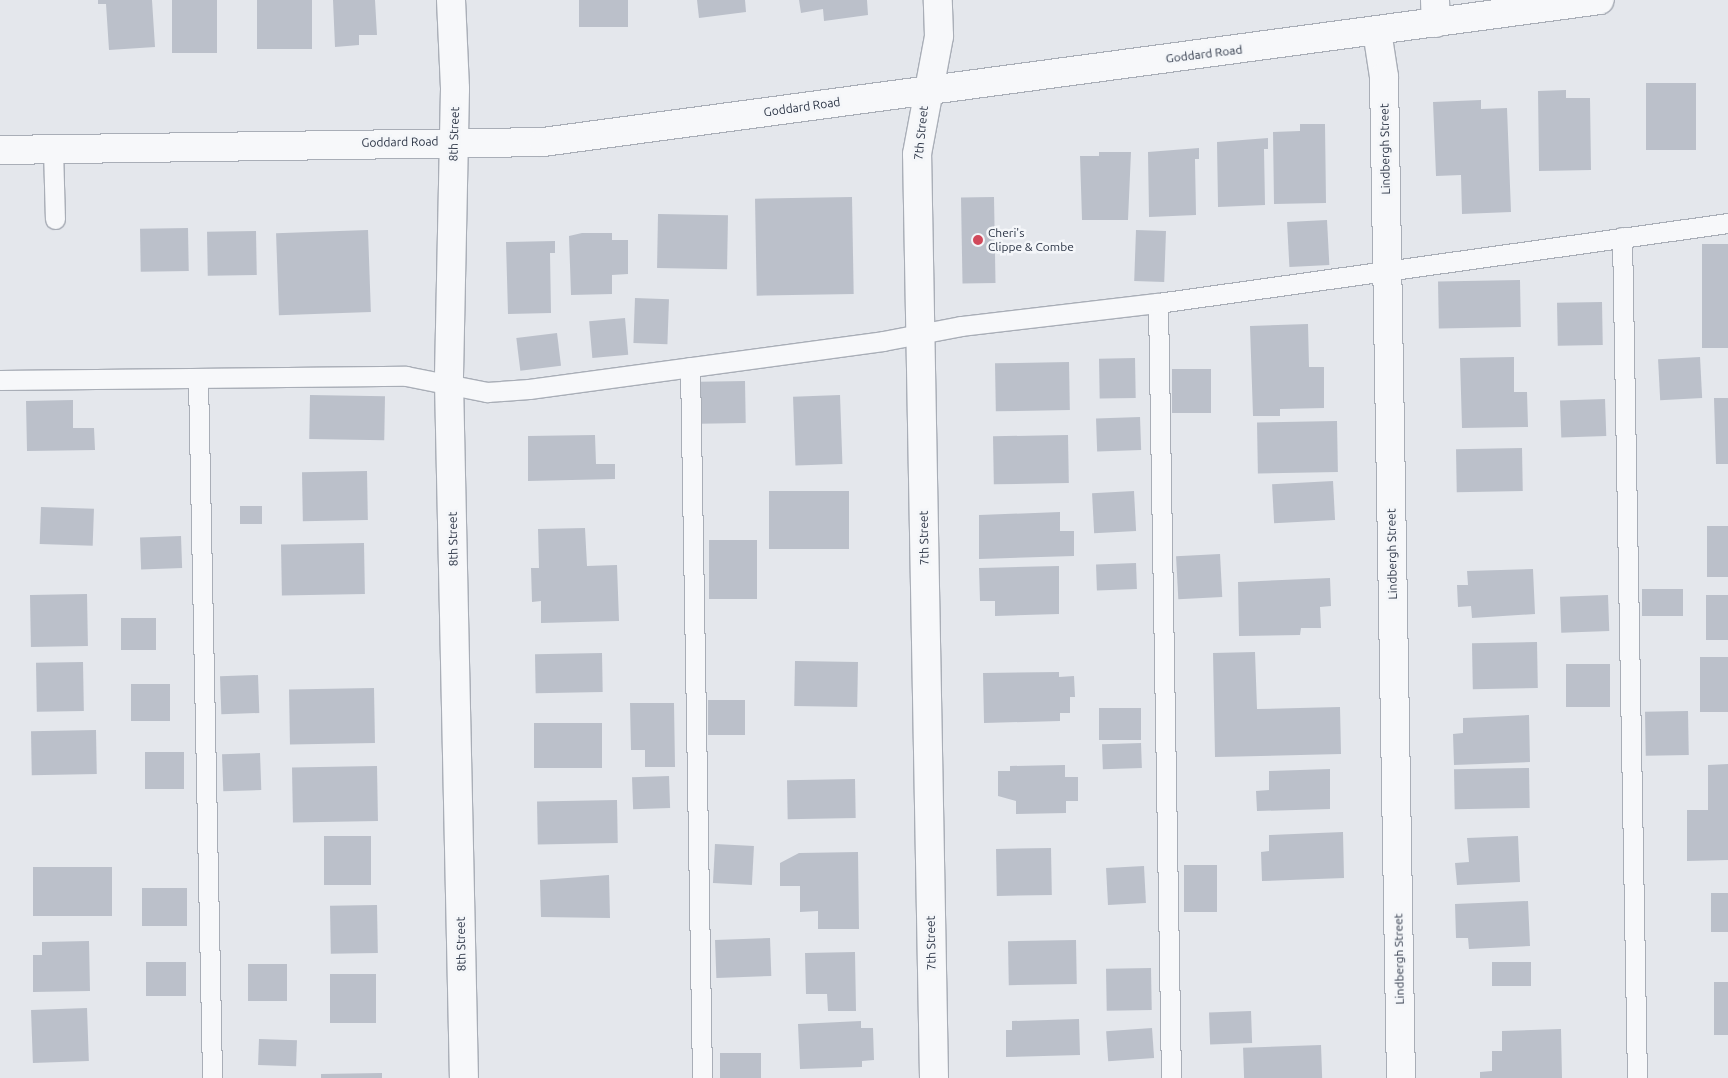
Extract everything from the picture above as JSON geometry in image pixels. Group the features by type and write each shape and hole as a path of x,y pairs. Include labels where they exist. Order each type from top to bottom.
{"street":[{"name":"8th Street","path":"451,0 454,141 449,382 464,1078"},
{"name":"7th Street","path":"934,1078 917,154 927,90 939,36 938,0"},
{"name":"Goddard Road","path":"0,150 454,141 542,142 1377,31 1436,11 1600,0"},
{"name":"Lindbergh Street","path":"1377,31 1384,77 1401,1078"}],"lane":[{"path":"54,149 55,219"},
{"path":"0,380 406,376 449,382 487,392 883,342 920,331 1158,303 1387,268 1728,223"},
{"path":"1622,237 1637,1078"},
{"path":"1158,303 1171,1078"},
{"path":"690,367 702,1078"},
{"path":"198,378 212,1078"}],"building":[{"path":"98,0 152,0 155,47 109,50 106,4 98,4"},
{"path":"172,0 217,0 217,53 172,53"},
{"path":"257,0 312,0 312,49 257,49"},
{"path":"333,0 375,0 377,35 359,35 359,45 335,47"},
{"path":"579,0 628,0 628,27 579,27"},
{"path":"697,0 745,0 746,12 699,18"},
{"path":"799,0 867,0 868,15 824,21 823,9 801,13"},
{"path":"1646,83 1696,83 1696,150 1646,150"},
{"path":"1566,90 1566,98 1590,98 1591,170 1539,171 1538,91"},
{"path":"1481,100 1481,109 1507,108 1511,212 1462,214 1461,175 1436,176 1433,102"},
{"path":"1300,124 1325,124 1326,203 1274,204 1273,132 1300,131"},
{"path":"1268,138 1268,149 1264,149 1265,205 1218,207 1217,142"},
{"path":"1199,148 1199,159 1195,159 1196,215 1149,217 1148,152"},
{"path":"1099,152 1131,152 1128,220 1082,220 1080,156 1099,156"},
{"path":"852,197 854,294 757,296 755,199"},
{"name":"Cheri's Clippe & Combe","path":"994,197 996,283 963,284 961,198"},
{"path":"658,214 728,215 727,269 657,268"},
{"path":"1327,220 1329,265 1289,267 1287,222"},
{"path":"188,228 189,271 141,272 140,229"},
{"path":"368,230 371,312 279,315 276,233"},
{"path":"1136,230 1166,231 1164,282 1134,281"},
{"path":"256,231 257,275 208,276 207,232"},
{"path":"582,233 612,233 612,240 628,240 628,274 612,275 612,294 571,295 569,236"},
{"path":"555,241 555,253 550,253 551,313 508,314 506,242"},
{"path":"1702,244 1728,244 1728,348 1702,348"},
{"path":"1520,280 1521,327 1439,328 1438,281"},
{"path":"635,298 669,299 667,344 633,343"},
{"path":"1602,302 1603,345 1558,346 1557,303"},
{"path":"625,318 628,355 592,358 589,321"},
{"path":"1308,324 1309,367 1324,367 1324,408 1280,409 1280,416 1253,416 1250,326"},
{"path":"557,333 561,366 520,371 516,338"},
{"path":"1514,357 1514,392 1527,392 1528,427 1462,428 1460,358"},
{"path":"1700,357 1702,398 1660,400 1658,359"},
{"path":"1135,358 1136,398 1100,399 1099,359"},
{"path":"1069,362 1070,410 996,411 995,363"},
{"path":"1172,369 1211,369 1211,413 1172,413"},
{"path":"745,381 746,423 700,424 699,382"},
{"path":"310,395 385,396 384,440 309,439"},
{"path":"840,395 842,464 795,466 793,397"},
{"path":"1714,398 1728,398 1728,464 1716,464"},
{"path":"1605,399 1606,436 1561,438 1560,401"},
{"path":"73,400 73,428 94,428 95,450 27,451 26,401"},
{"path":"1140,417 1141,450 1097,452 1096,419"},
{"path":"1337,421 1338,472 1258,473 1257,422"},
{"path":"595,435 596,464 615,464 615,479 528,481 528,436"},
{"path":"1068,435 1069,483 994,484 993,436"},
{"path":"1522,448 1523,491 1457,492 1456,449"},
{"path":"367,471 368,520 303,521 302,472"},
{"path":"1333,481 1335,520 1274,523 1272,484"},
{"path":"769,491 849,491 849,549 769,549"},
{"path":"1134,491 1136,531 1094,533 1092,493"},
{"path":"240,506 262,506 262,524 240,524"},
{"path":"41,507 94,509 93,546 40,544"},
{"path":"1060,512 1060,531 1074,531 1074,556 979,559 979,515"},
{"path":"1707,526 1728,526 1728,577 1707,577"},
{"path":"585,528 587,566 617,565 619,621 541,623 541,601 532,602 531,568 539,568 538,529"},
{"path":"181,536 182,568 141,569 140,537"},
{"path":"709,540 757,540 757,599 709,599"},
{"path":"364,543 365,594 282,595 281,544"},
{"path":"1220,554 1222,597 1178,599 1176,556"},
{"path":"1136,563 1137,589 1097,590 1096,564"},
{"path":"1059,566 1059,614 995,616 995,601 980,601 979,568"},
{"path":"1533,569 1535,614 1472,618 1471,606 1458,607 1457,585 1468,585 1467,571"},
{"path":"1330,578 1331,606 1320,607 1321,628 1301,628 1300,635 1239,636 1238,582"},
{"path":"1642,589 1683,589 1683,616 1642,616"},
{"path":"87,594 88,646 31,647 30,595"},
{"path":"1608,595 1609,631 1561,633 1560,597"},
{"path":"1706,595 1728,595 1728,640 1706,640"},
{"path":"121,618 156,618 156,650 121,650"},
{"path":"1537,642 1538,688 1473,689 1472,643"},
{"path":"1255,652 1257,709 1340,707 1341,754 1215,757 1213,653"},
{"path":"602,653 603,692 536,693 535,654"},
{"path":"1700,657 1728,657 1728,712 1700,712"},
{"path":"795,661 858,662 857,707 794,706"},
{"path":"83,662 84,711 37,712 36,663"},
{"path":"1566,664 1610,664 1610,707 1566,707"},
{"path":"1059,672 1059,677 1074,676 1075,697 1070,697 1070,713 1060,713 1060,721 984,723 983,673"},
{"path":"258,675 259,713 221,714 220,676"},
{"path":"131,684 170,684 170,721 131,721"},
{"path":"374,688 375,743 290,744 289,689"},
{"path":"708,700 745,700 745,735 708,735"},
{"path":"630,703 674,703 675,767 645,767 645,750 631,750"},
{"path":"1099,708 1141,708 1141,740 1099,740"},
{"path":"1688,711 1689,755 1646,756 1645,712"},
{"path":"1529,715 1530,762 1454,765 1453,734 1463,733 1463,718"},
{"path":"534,723 602,723 602,768 534,768"},
{"path":"96,730 97,774 32,775 31,731"},
{"path":"1141,743 1142,768 1103,769 1102,744"},
{"path":"145,752 184,752 184,789 145,789"},
{"path":"260,753 261,790 223,791 222,754"},
{"path":"1728,764 1728,860 1687,861 1687,810 1708,810 1708,765"},
{"path":"1065,765 1065,777 1078,777 1078,801 1066,801 1066,813 1016,814 1016,801 998,796 998,771 1010,771 1010,766"},
{"path":"377,766 378,821 293,822 292,767"},
{"path":"1529,768 1530,808 1455,809 1454,769"},
{"path":"1330,769 1330,809 1257,811 1256,791 1269,790 1269,771"},
{"path":"669,776 670,808 633,809 632,777"},
{"path":"855,779 856,818 788,819 787,780"},
{"path":"617,800 618,843 538,844 537,801"},
{"path":"1343,832 1344,878 1262,881 1261,852 1269,851 1269,835"},
{"path":"324,836 371,836 371,885 324,885"},
{"path":"1518,836 1520,882 1457,885 1455,863 1469,862 1467,838"},
{"path":"715,844 754,846 752,885 713,883"},
{"path":"1051,848 1052,895 997,896 996,849"},
{"path":"858,852 859,929 818,929 818,911 800,912 800,886 780,886 780,863 799,853"},
{"path":"1184,865 1217,865 1217,912 1184,912"},
{"path":"1144,866 1146,903 1108,905 1106,868"},
{"path":"33,867 112,867 112,916 33,916"},
{"path":"609,875 610,918 541,917 540,880"},
{"path":"142,888 187,888 187,926 142,926"},
{"path":"1711,893 1728,893 1728,932 1711,932"},
{"path":"1528,901 1530,946 1469,949 1468,938 1456,938 1455,904"},
{"path":"377,905 378,953 331,954 330,906"},
{"path":"770,938 771,976 716,978 715,940"},
{"path":"1076,940 1077,984 1009,985 1008,941"},
{"path":"89,941 90,991 33,992 33,955 42,955 42,942"},
{"path":"855,952 856,1011 828,1011 827,994 806,994 805,953"},
{"path":"146,962 186,962 186,996 146,996"},
{"path":"1492,962 1531,962 1531,986 1492,986"},
{"path":"248,964 287,964 287,1001 248,1001"},
{"path":"1151,968 1152,1010 1107,1011 1106,969"},
{"path":"330,974 376,974 376,1023 330,1023"},
{"path":"1714,982 1728,982 1728,1035 1714,1035"},
{"path":"87,1008 89,1061 33,1063 31,1010"},
{"path":"1251,1011 1252,1043 1210,1044 1209,1012"},
{"path":"1079,1019 1080,1055 1006,1057 1006,1030 1012,1030 1012,1021"},
{"path":"861,1021 861,1028 873,1028 874,1060 862,1061 862,1067 800,1069 798,1024"},
{"path":"1152,1028 1154,1058 1108,1061 1106,1031"},
{"path":"1561,1029 1562,1078 1480,1078 1480,1072 1492,1071 1492,1051 1502,1051 1502,1031"},
{"path":"259,1039 297,1040 296,1066 258,1065"},
{"path":"1321,1045 1322,1078 1244,1078 1243,1048"},
{"path":"720,1053 761,1053 761,1078 720,1078"},
{"path":"382,1073 382,1078 321,1078 321,1074"}],"place":[{"name":"Cheri's Clippe & Combe","path":"978,240"}]}
